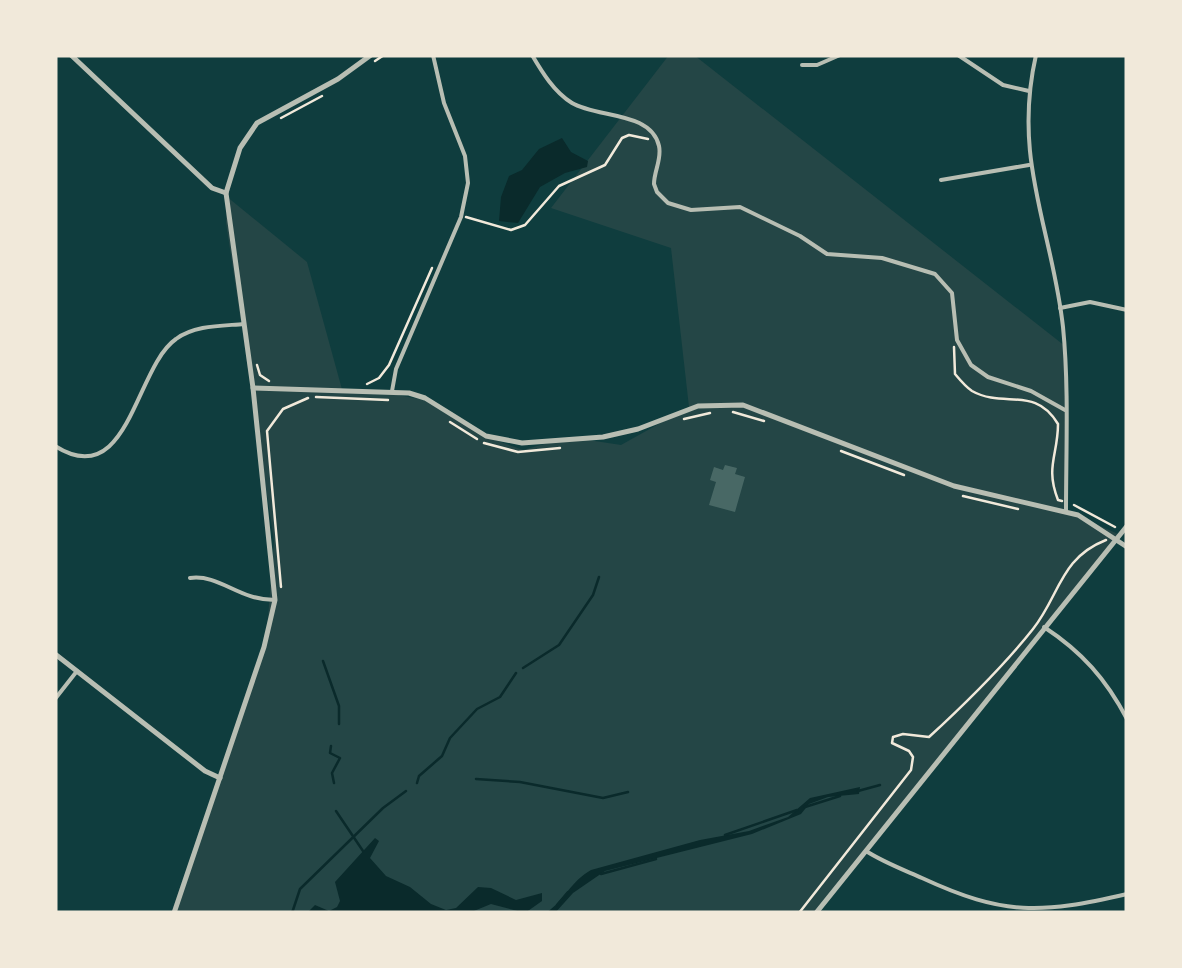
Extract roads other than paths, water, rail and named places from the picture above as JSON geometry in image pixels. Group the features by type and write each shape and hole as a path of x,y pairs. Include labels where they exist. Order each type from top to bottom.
{"street":[{"path":"71,55 212,188 226,194"},
{"path":"392,391 396,368 460,215 468,171 444,104 433,55"},
{"path":"532,55 564,98 584,109 640,123 652,132 659,159 654,184 663,200 691,210 740,207 800,236 827,254 882,258 935,274 952,293 962,354 979,372 1031,391 1065,410"},
{"path":"802,65 818,65 840,55"},
{"path":"958,55 1004,85 1029,91"},
{"path":"1036,55 1029,91 1029,165 1060,308 1066,511"},
{"path":"174,913 277,600 226,194 240,148 257,123 373,58"},
{"path":"941,180 1029,165"},
{"path":"1060,308 1090,302 1127,310"},
{"path":"55,446 81,456 105,450 122,432 158,358 174,340 196,330 244,324"},
{"path":"253,388 392,391 426,398 486,436 522,443 603,438 698,406 744,404 954,486 1066,511 1090,521 1127,547"},
{"path":"816,913 1114,537 1127,526"},
{"path":"190,578 208,577 250,598 277,600"},
{"path":"1044,627 1090,662 1105,679 1127,718"},
{"path":"55,654 205,771 220,778"},
{"path":"55,699 77,671"},
{"path":"866,851 955,893 988,904 1036,910 1127,894"},
{"path":"1084,904 1086,913"}],"waterway":[{"path":"523,668 559,645 593,595 599,577"},
{"path":"323,661 339,706 339,724"},
{"path":"417,783 419,776 442,756 450,738 477,709 500,697 516,673"},
{"path":"331,746 330,753 340,758 332,773 334,783"},
{"path":"476,779 520,782 603,798 628,792"},
{"path":"858,791 880,785"},
{"path":"292,913 300,889 383,808 406,791"},
{"path":"805,807 840,796"},
{"path":"725,835 797,810"},
{"path":"336,811 363,851"},
{"path":"601,874 656,859"},
{"path":"557,905 568,892"}]}
